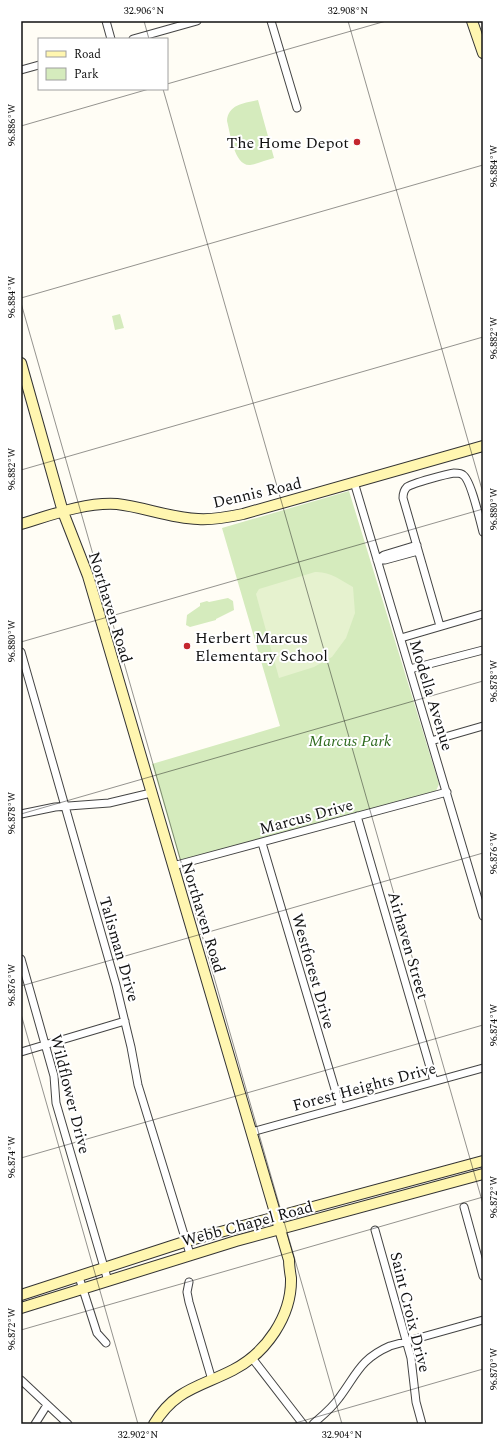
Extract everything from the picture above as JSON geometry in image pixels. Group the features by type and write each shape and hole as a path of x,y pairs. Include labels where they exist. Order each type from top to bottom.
{"street":[{"path":"106,21 111,38"},
{"path":"137,38 197,21"},
{"path":"271,21 297,108"},
{"path":"472,21 483,53"},
{"path":"21,70 38,66"},
{"name":"Northaven Road","path":"21,363 63,512 88,576 252,1132 280,1229 291,1279 290,1294 285,1311 280,1324 270,1340 252,1358 235,1369 212,1380 194,1386 179,1395 160,1415 154,1424"},
{"path":"479,447 483,441"},
{"name":"Dennis Road","path":"21,524 63,512 100,504 116,504 151,509 199,520 223,518 243,514 479,447"},
{"path":"440,626 403,494 409,486 455,473 464,475 468,480 483,532"},
{"name":"Modella Avenue","path":"354,482 483,916"},
{"path":"377,560 384,555 418,548"},
{"path":"401,638 483,614"},
{"path":"410,669 483,650"},
{"name":"Talisman Drive","path":"21,652 126,1021 138,1085 190,1254"},
{"path":"431,741 483,726"},
{"name":"Marcus Drive","path":"173,866 446,792"},
{"path":"21,814 40,809 109,803 151,793"},
{"name":"Airhaven Street","path":"357,816 434,1081"},
{"name":"Westforest Drive","path":"262,843 340,1106"},
{"name":"Wildflower Drive","path":"21,959 54,1076 56,1103 108,1281"},
{"path":"21,1052 126,1021"},
{"name":"Forest Heights Drive","path":"252,1132 340,1106 483,1068"},
{"name":"Webb Chapel Road","path":"21,1295 105,1269 187,1241 277,1218 483,1161"},
{"name":"Webb Chapel Road","path":"21,1308 82,1290 190,1254 483,1174"},
{"path":"464,1207 483,1276"},
{"name":"Saint Croix Drive","path":"375,1230 412,1364 416,1402 422,1424"},
{"path":"78,1277 97,1333 106,1343"},
{"path":"189,1282 187,1292 189,1302 212,1380"},
{"path":"313,1424 324,1415 338,1399 360,1366 370,1357 385,1348 483,1320"},
{"path":"252,1358 303,1424"},
{"path":"21,1380 68,1424"},
{"path":"35,1424 47,1405"}],"green space":[{"path":"258,100 274,158 250,165 245,164 236,154 227,121 230,111 238,105"},
{"path":"120,314 124,328 115,330 112,316"},
{"name":"Marcus Park","path":"349,491 439,784 436,791 180,861 152,764 280,726 222,528"},
{"path":"315,572 330,574 353,587 355,613 346,638 332,657 314,667 279,678 256,594 259,589"},
{"path":"228,598 233,601 234,610 216,620 190,627 186,625 187,615 200,606 200,603"}],"place":[{"name":"The Home Depot","path":"357,142"},
{"name":"Herbert Marcus Elementary School","path":"187,646"}]}
